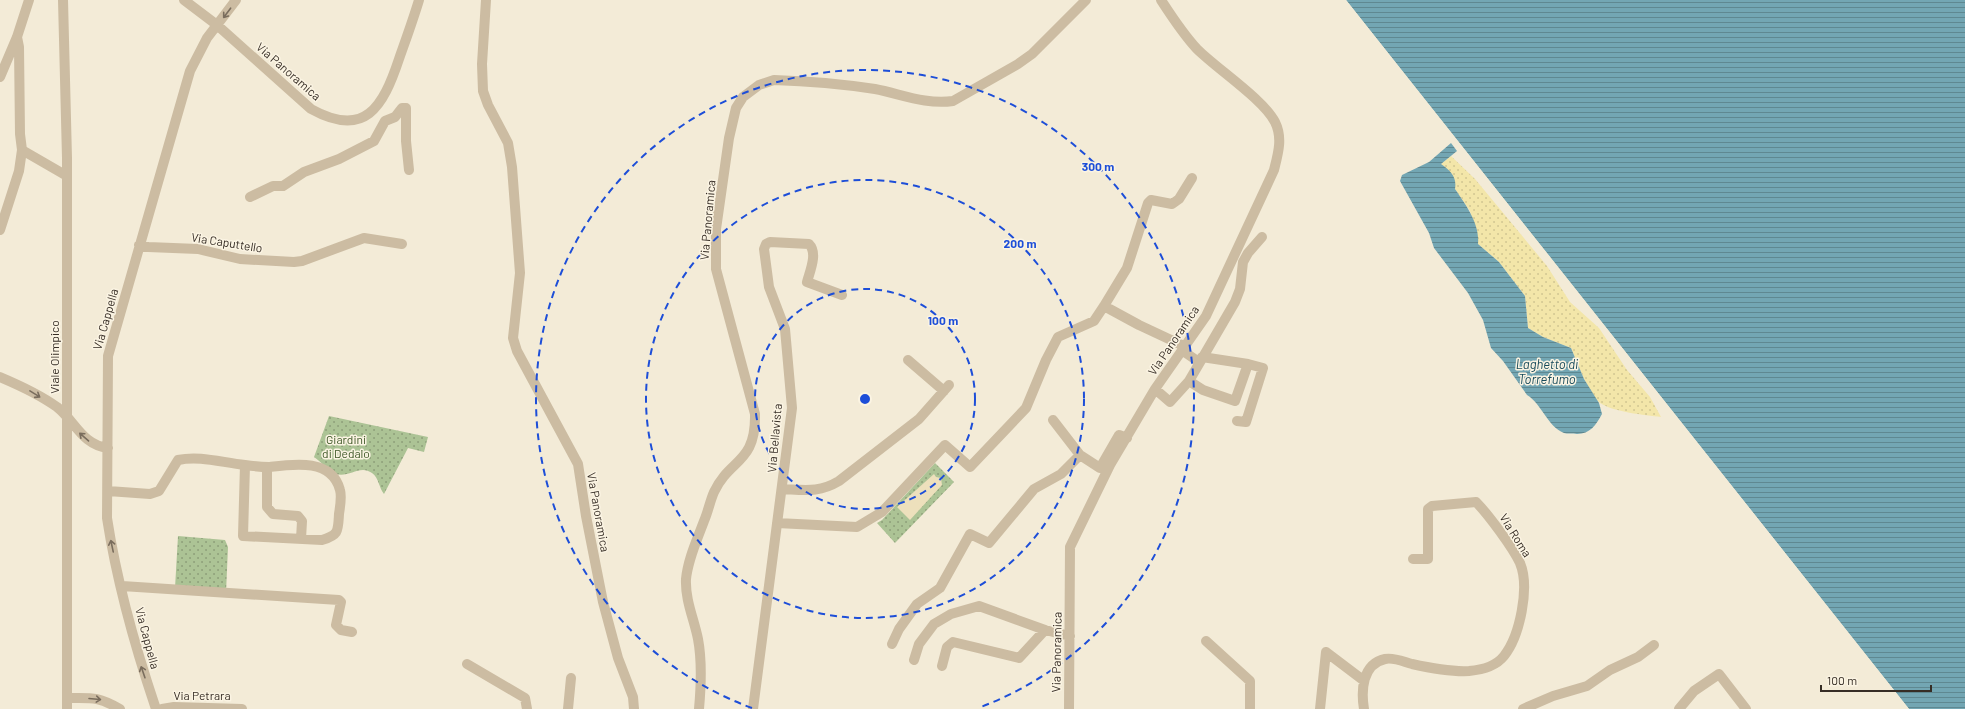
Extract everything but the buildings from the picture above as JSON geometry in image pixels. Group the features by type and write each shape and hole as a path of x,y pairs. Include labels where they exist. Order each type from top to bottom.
{"street":[{"path":"0,77 17,37 29,0"},
{"name":"Via Panoramica","path":"184,0 217,25 310,108 324,116 339,120 356,120 374,110 391,82 419,0"},
{"name":"Via Cappella","path":"156,709 140,661 111,544 107,518 108,356 190,71 207,38 236,0"},
{"name":"Via Panoramica","path":"486,0 482,64 483,91 488,105 508,143 512,167 520,277 513,338 517,351 578,464 586,516 603,602 618,658 633,697 634,709"},
{"name":"Via Panoramica","path":"699,709 699,651 698,639 687,599 686,580 688,565 714,492 724,477 745,456 751,446 755,427 755,414 716,269 716,229 729,138 736,108 743,97 759,85 774,80 870,88 898,93 925,101 942,102 953,100 1018,64 1032,54 1086,0"},
{"name":"Via Panoramica","path":"1069,709 1070,547 1110,466 1126,438 1155,390 1206,316 1274,170 1280,146 1275,123 1263,106 1198,49 1185,35 1161,0"},
{"name":"Viale Olimpico","path":"65,1 67,176 67,709"},
{"path":"0,230 20,171 22,150 20,134 19,47 17,37"},
{"path":"250,197 273,186 283,186 304,172 339,158 374,141 385,121 396,117 402,108 406,108 406,141 409,170"},
{"path":"374,110 385,121"},
{"path":"22,150 67,176"},
{"path":"777,523 857,527 882,512 946,445 970,467 1026,408 1046,360 1058,337 1094,321 1128,268 1148,203 1151,200 1172,204 1179,199 1192,178"},
{"name":"Via Caputtello","path":"139,245 148,248 198,249 240,259 294,262 302,261 364,238 402,244"},
{"path":"1155,390 1170,402 1189,381 1217,335 1240,289 1243,262 1262,238"},
{"name":"Via Bellavista","path":"753,709 792,408 785,329 769,286 764,249 766,244 770,242 809,244 812,247 813,256 807,282 842,294"},
{"path":"1104,306 1184,349 1201,360 1248,364 1263,368 1246,422 1237,420"},
{"path":"782,489 817,491 833,485 919,419 946,388 908,360"},
{"path":"1189,381 1203,390 1235,401 1248,364"},
{"path":"0,376 27,389 57,408 85,439 101,447 108,448"},
{"path":"1053,420 1080,455 1100,468 1119,435 1126,438"},
{"path":"892,644 899,629 917,604 940,588 970,534 989,543 1034,489 1060,474 1080,455"},
{"path":"108,491 150,494 159,491 178,460 190,457 268,467 292,463 316,466 334,478 341,491 338,530 333,537 322,540 243,536 245,465"},
{"path":"268,467 267,507 273,514 298,516 302,521 301,539"},
{"name":"Via Roma","path":"1363,680 1368,672 1377,663 1385,659 1395,659 1448,670 1469,671 1486,668 1504,657 1509,646 1518,624 1525,597 1520,564 1486,512 1476,502 1432,506 1428,509 1428,559 1413,559"},
{"path":"122,586 340,600 341,602 336,625 341,630 352,632"},
{"path":"914,660 919,644 934,624 951,614 979,606 1045,630 1070,636"},
{"path":"942,666 946,647 953,642 1019,658 1045,630"},
{"path":"1206,641 1250,682 1250,709"},
{"path":"1524,709 1553,696 1587,686 1610,670 1638,657 1654,645"},
{"path":"1320,709 1326,652 1363,680 1362,697 1364,709"},
{"path":"467,664 525,698 527,709"},
{"path":"1679,709 1694,691 1719,674 1746,709"},
{"path":"568,709 571,678"},
{"path":"67,698 96,698 106,701 120,709"},
{"name":"Via Petrara","path":"162,709 174,707 242,709"}],"green space":[{"name":"Giardini di Dedalo","path":"329,416 428,437 424,452 408,448 384,494 372,473 359,470 341,475 336,474 314,457"},
{"path":"935,463 954,482 895,543 877,523 882,520"},
{"path":"178,536 225,540 228,547 226,593 175,588"}],"sand":[{"path":"1451,156 1475,179 1547,266 1570,302 1599,328 1627,370 1650,397 1661,417 1621,411 1600,403 1588,386 1571,348 1543,337 1528,328 1525,296 1499,262 1478,244 1470,211 1455,189 1441,164"}],"shaded area":[{"path":"934,474 936,477 941,478 942,485 910,520 897,507"}],"water":[{"path":"1346,0 1965,0 1965,709 1909,709"},
{"name":"Laghetto di Torrefumo","path":"1451,143 1457,151 1441,164 1448,169 1454,178 1455,189 1475,222 1478,244 1499,262 1525,296 1528,328 1543,337 1571,348 1584,379 1599,403 1602,414 1589,431 1582,434 1577,434 1564,433 1558,430 1537,404 1527,395 1503,361 1491,348 1483,320 1468,293 1434,248 1429,233 1400,181 1402,175 1429,162"}],"pier":[{"path":"1344,0 1346,0 1909,709 1906,709"}]}
